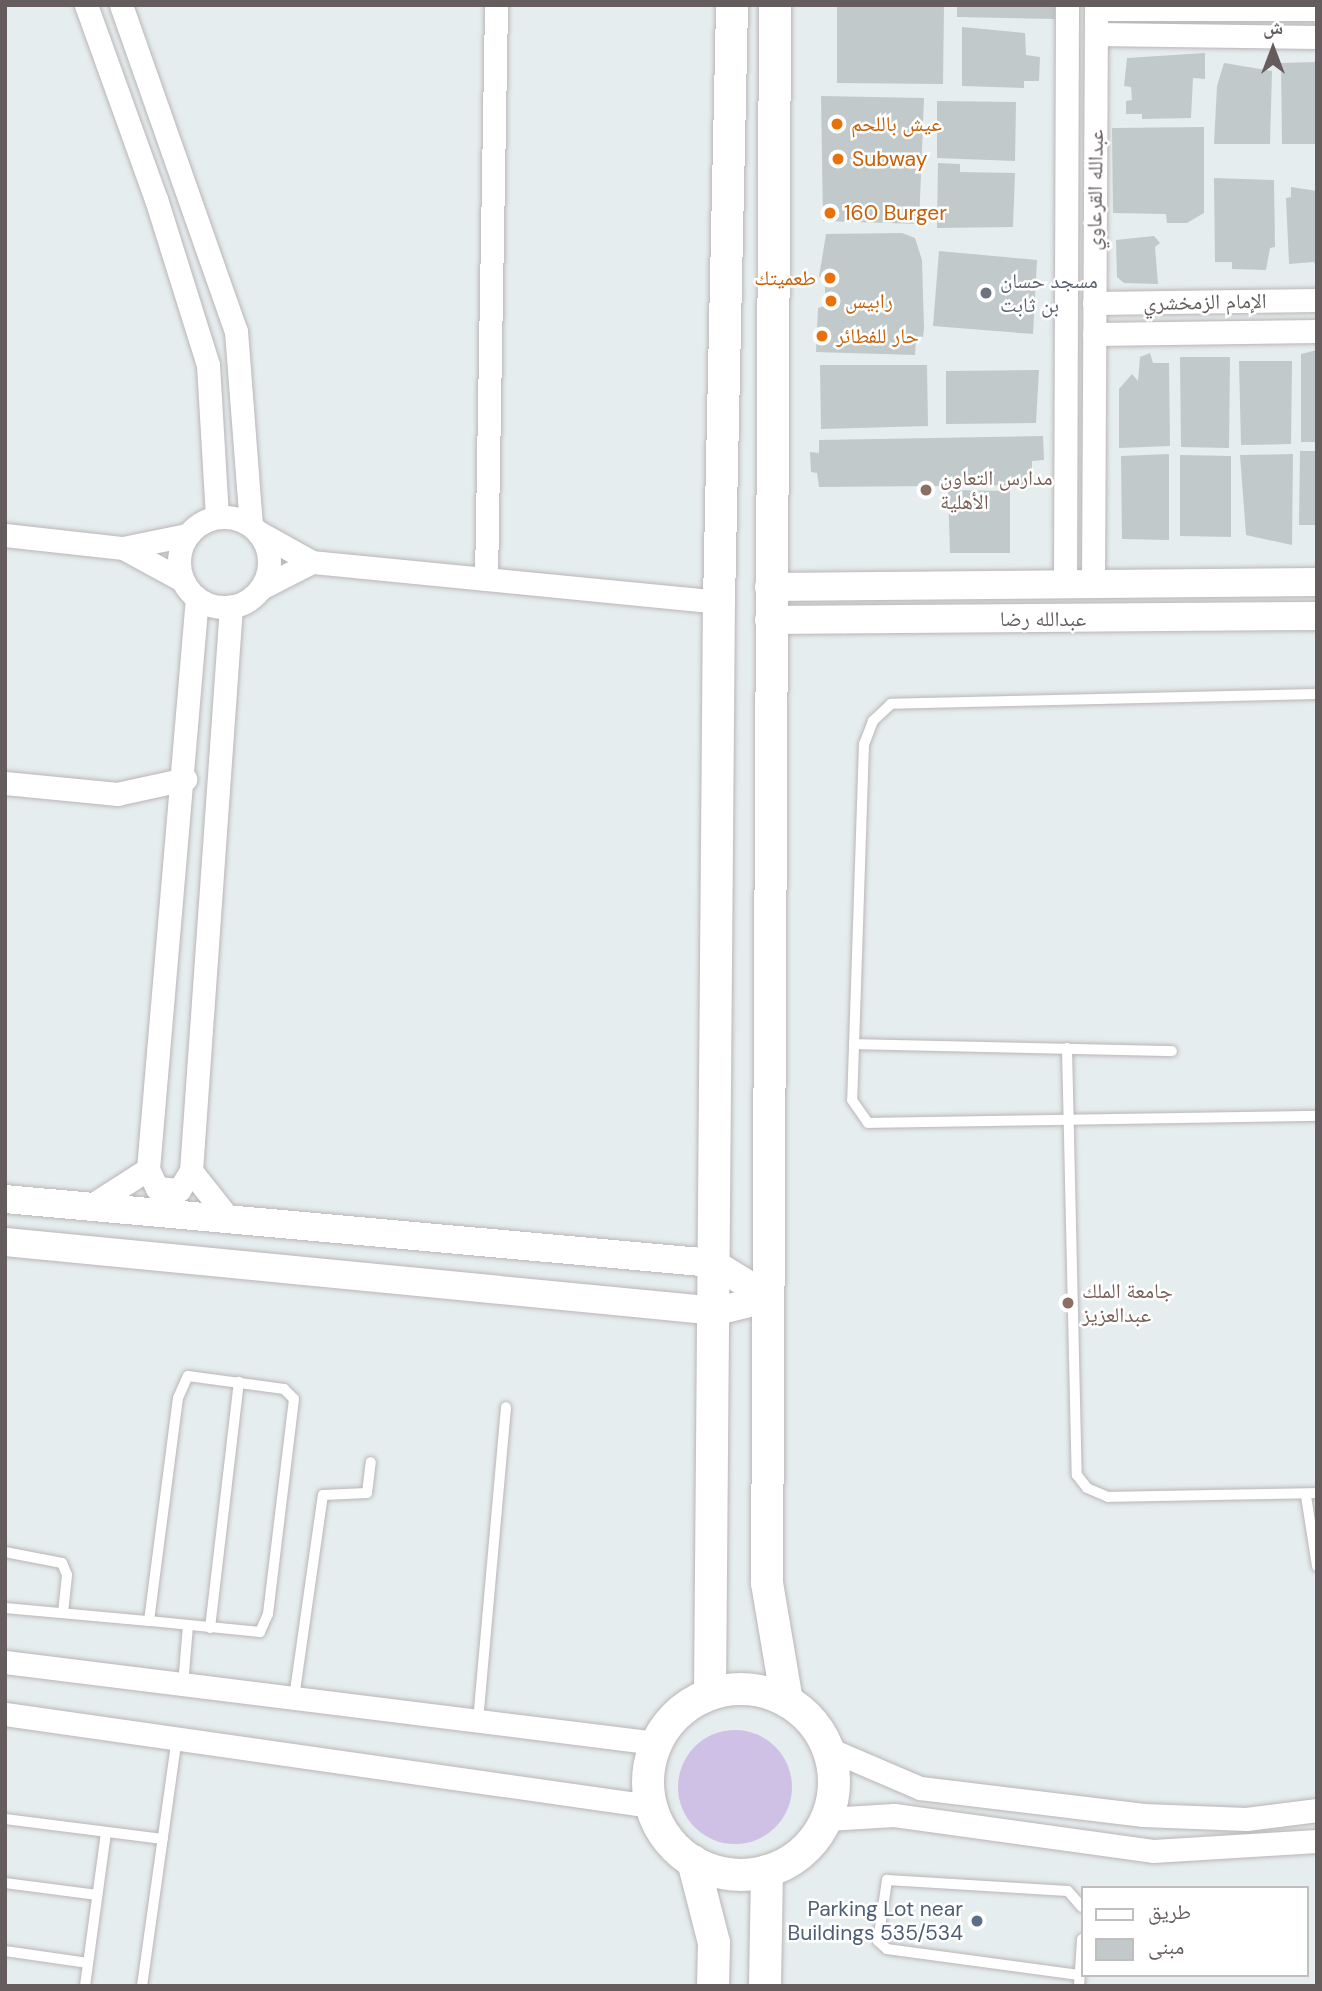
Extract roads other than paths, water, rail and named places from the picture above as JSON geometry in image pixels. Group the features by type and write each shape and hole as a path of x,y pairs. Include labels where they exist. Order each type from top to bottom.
{"main road":[{"path":"710,1694 717,1311 713,1263 719,601 732,5"},
{"path":"775,5 769,587 767,1583 787,1701"},
{"path":"736,1689 787,1701 805,1713 829,1749 834,1796 827,1819 792,1860 767,1871 717,1871 693,1861 674,1847 651,1806 648,1774 656,1743 669,1722 710,1694 736,1689"},
{"path":"693,1861 714,1943 713,1986"},
{"path":"765,1986 767,1871"}],"street":[{"path":"86,5 208,366 217,517"},
{"path":"121,5 236,331 255,529 269,555 261,588"},
{"path":"486,579 496,5"},
{"name":"عبدالله القرعاوي","path":"1065,584 1066,5"},
{"path":"1097,7 1317,9"},
{"name":"عبدالله القرعاوي","path":"1093,585 1097,7"},
{"path":"1097,34 1317,37"},
{"name":"الإمام الزمخشري","path":"1094,303 1317,300"},
{"name":"الإمام الزمخشري","path":"1094,334 1317,331"},
{"path":"5,535 123,548 187,535 217,517 255,529 312,562 719,601"},
{"path":"182,580 178,561 187,535"},
{"path":"123,548 182,580 197,598 231,606 312,562"},
{"name":"عبدالله رضا","path":"769,587 1317,582"},
{"path":"1126,585 1130,619"},
{"path":"197,598 185,779 148,1169 157,1188 179,1190 191,1171 231,606"},
{"name":"عبدالله رضا","path":"769,620 1317,616"},
{"path":"5,783 117,793 185,779"},
{"path":"89,1207 148,1169"},
{"path":"191,1171 230,1220"},
{"path":"5,1199 713,1263 769,1298"},
{"path":"5,1241 717,1311 769,1298"},
{"path":"5,1662 656,1743"},
{"path":"5,1714 651,1806"},
{"path":"829,1749 920,1788 1143,1815 1246,1819 1317,1810"},
{"path":"827,1819 894,1815 1153,1851 1317,1841"}],"lane":[{"path":"1317,694 891,704 873,721 864,744 852,1100 868,1123 1317,1116"},
{"path":"854,1044 1172,1051"},
{"path":"1067,1048 1066,1121 1077,1475 1087,1488 1108,1497 1312,1494 1317,1566"},
{"path":"5,1608 260,1632 266,1625 293,1411 294,1399 284,1389 188,1376 180,1384 149,1621"},
{"path":"210,1628 239,1382"},
{"path":"478,1721 506,1406"},
{"path":"294,1698 323,1495 367,1493 370,1462"},
{"path":"5,1552 62,1563 66,1575 63,1612"},
{"path":"183,1685 188,1626"},
{"path":"142,1986 177,1738"},
{"path":"5,1819 163,1839"},
{"path":"85,1986 106,1832"},
{"path":"1079,1980 887,1949 878,1941 887,1880 1068,1891 1080,1905"},
{"path":"5,1883 97,1895"},
{"path":"5,1951 88,1963"}],"place":[{"name":"عيش باللحم","path":"837,124"},
{"name":"Subway","path":"838,159"},
{"name":"160 Burger","path":"830,213"},
{"name":"طعميتك","path":"830,278"},
{"name":"مسجد حسان بن ثابت","path":"986,293"},
{"name":"رابيس","path":"831,301"},
{"name":"حار للفطائر","path":"822,336"},
{"name":"مدارس التعاون الأهلية","path":"926,490"},
{"name":"جامعة الملك عبدالعزيز","path":"1068,1303"},
{"name":"Parking Lot near Buildings 535/534","path":"977,1921"}]}
